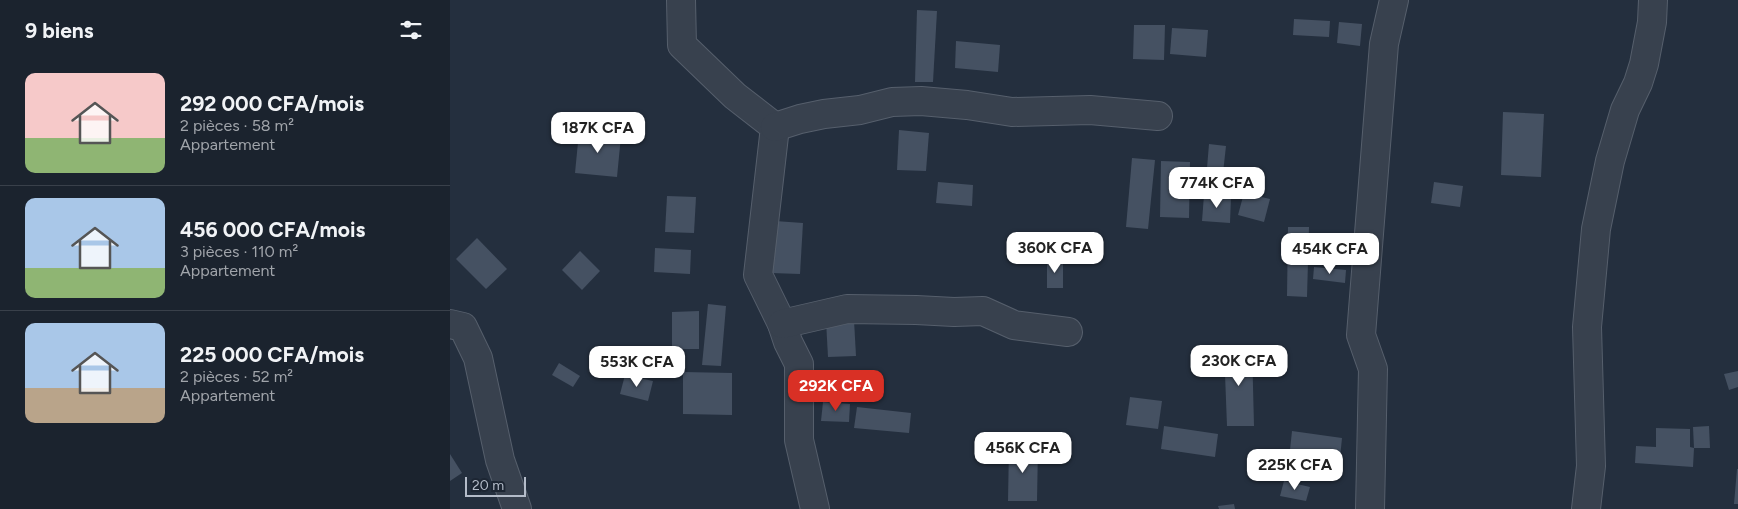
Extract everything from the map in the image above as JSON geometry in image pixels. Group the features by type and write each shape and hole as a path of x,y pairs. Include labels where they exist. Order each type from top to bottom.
{"street":[{"path":"681,0 682,45 735,96 775,127"},
{"path":"1370,509 1373,369 1361,335 1384,44 1394,0"},
{"path":"1586,509 1590,466 1587,328 1596,230 1610,161 1625,110 1638,83 1644,64 1651,32 1654,0"},
{"path":"775,127 800,119 860,110 892,102 967,105 1012,112 1090,110 1158,116"},
{"path":"775,127 758,275 799,364 799,440 815,509"},
{"path":"782,324 847,309 954,312 983,310 1014,325 1068,332"},
{"path":"450,324 463,327 478,358 500,460 517,509"}],"building":[{"path":"917,10 937,11 933,82 915,82"},
{"path":"1294,19 1330,21 1329,37 1293,35"},
{"path":"1339,22 1362,24 1360,46 1337,43"},
{"path":"1134,25 1165,25 1164,60 1133,59"},
{"path":"1172,28 1208,30 1206,57 1170,54"},
{"path":"956,41 1000,45 998,72 955,68"},
{"path":"1503,112 1544,114 1541,177 1501,175"},
{"path":"899,130 929,133 926,171 897,170"},
{"path":"579,132 621,136 617,177 575,173"},
{"path":"1209,144 1226,146 1222,182 1206,180"},
{"path":"1132,158 1155,160 1148,229 1126,227"},
{"path":"1161,161 1190,162 1189,218 1160,217"},
{"path":"938,182 973,185 972,206 936,203"},
{"path":"1434,182 1463,186 1460,207 1431,203"},
{"path":"1244,193 1270,199 1264,222 1238,215"},
{"path":"1204,195 1231,197 1230,223 1202,221"},
{"path":"667,196 696,197 694,233 665,232"},
{"path":"775,221 803,223 800,274 771,273"},
{"path":"1288,227 1309,227 1307,297 1287,296"},
{"path":"477,238 507,269 486,289 456,259"},
{"path":"655,248 691,250 690,274 654,272"},
{"path":"580,251 600,271 582,290 562,270"},
{"path":"1047,261 1063,261 1063,288 1047,288"},
{"path":"1314,267 1346,270 1345,283 1313,279"},
{"path":"708,304 726,306 721,366 702,365"},
{"path":"699,311 699,349 672,349 672,312"},
{"path":"854,320 856,356 828,357 826,321"},
{"path":"1252,347 1254,426 1227,426 1224,348"},
{"path":"559,363 580,376 573,387 552,375"},
{"path":"1738,371 1738,387 1729,390 1724,374"},
{"path":"683,372 732,373 732,415 683,414"},
{"path":"625,375 653,381 648,401 620,394"},
{"path":"1130,397 1162,401 1158,429 1126,425"},
{"path":"823,402 850,404 849,422 821,421"},
{"path":"857,407 911,413 909,433 854,428"},
{"path":"1164,426 1218,434 1215,457 1161,449"},
{"path":"1709,426 1710,448 1694,448 1693,427"},
{"path":"1656,428 1690,429 1690,447 1694,448 1693,467 1635,463 1636,446 1656,447"},
{"path":"1292,431 1342,438 1340,458 1290,450"},
{"path":"1009,446 1038,447 1037,501 1008,501"},
{"path":"450,454 462,473 450,481"},
{"path":"1737,469 1738,504 1734,504"},
{"path":"1284,481 1310,487 1306,501 1280,496"},
{"path":"1234,504 1235,509 1219,509 1218,506"}]}
